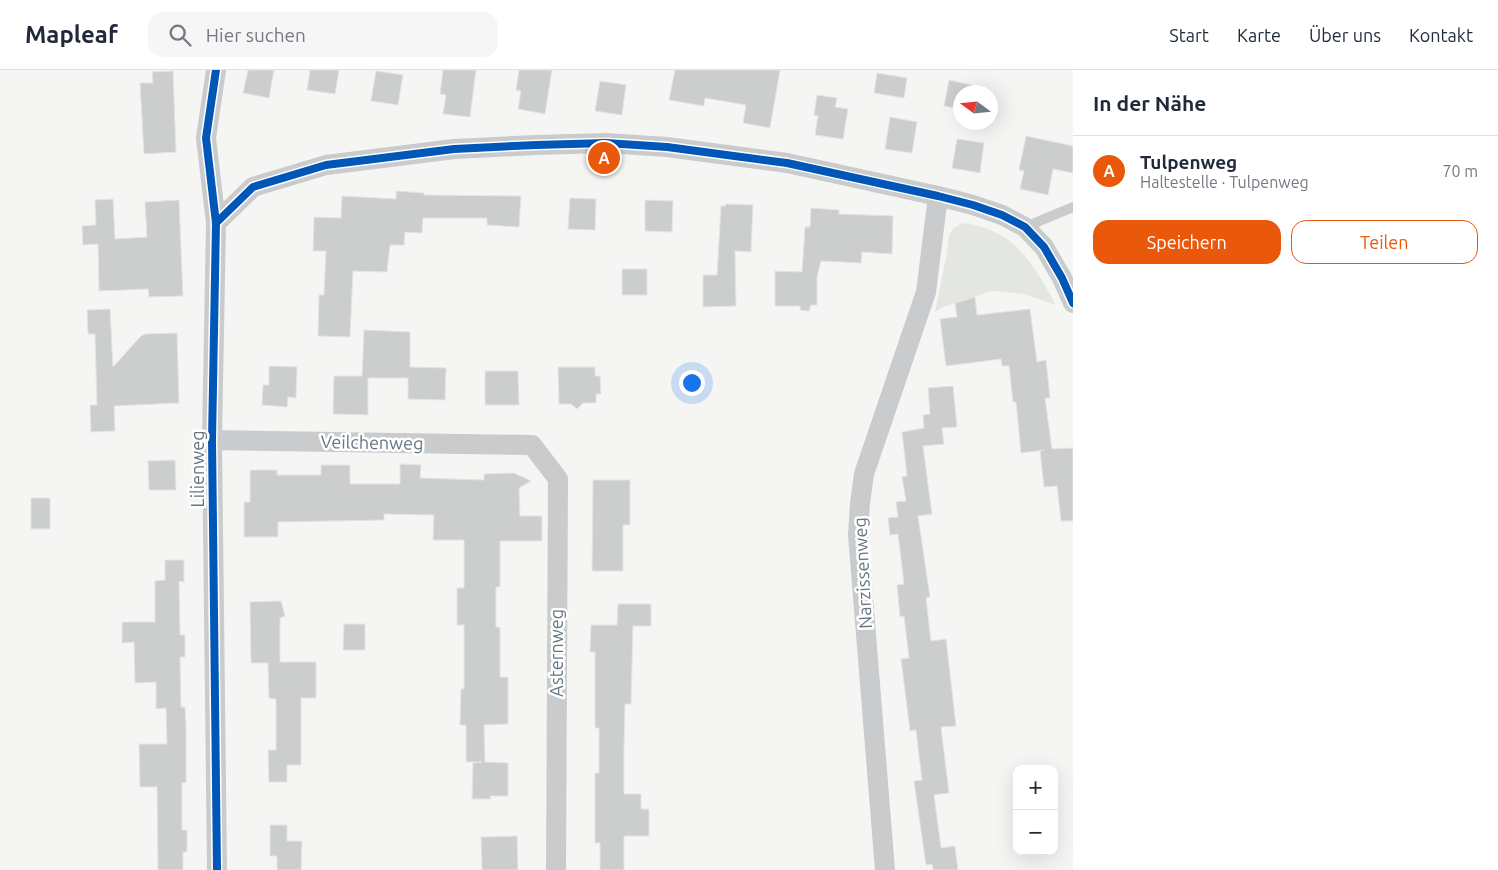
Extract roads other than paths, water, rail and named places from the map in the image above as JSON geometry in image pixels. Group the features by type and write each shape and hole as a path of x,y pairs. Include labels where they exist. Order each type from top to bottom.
{"street":[{"name":"Lilienweg","path":"216,70 206,138 216,223 212,440 217,870"},
{"path":"216,223 253,187 326,165 454,149 536,145 606,144 676,148 786,162 938,196 1002,215 1025,227 1044,247 1053,260 1073,303"},
{"name":"Narzissenweg","path":"886,870 858,535 860,503 864,474 874,439 926,292 938,196"},
{"name":"Veilchenweg","path":"212,440 532,445"},
{"name":"Asternweg","path":"532,445 558,479 556,870"}],"lane":[{"path":"1025,227 1073,207"}],"place":[{"name":"Tulpenweg","path":"604,158"}]}
